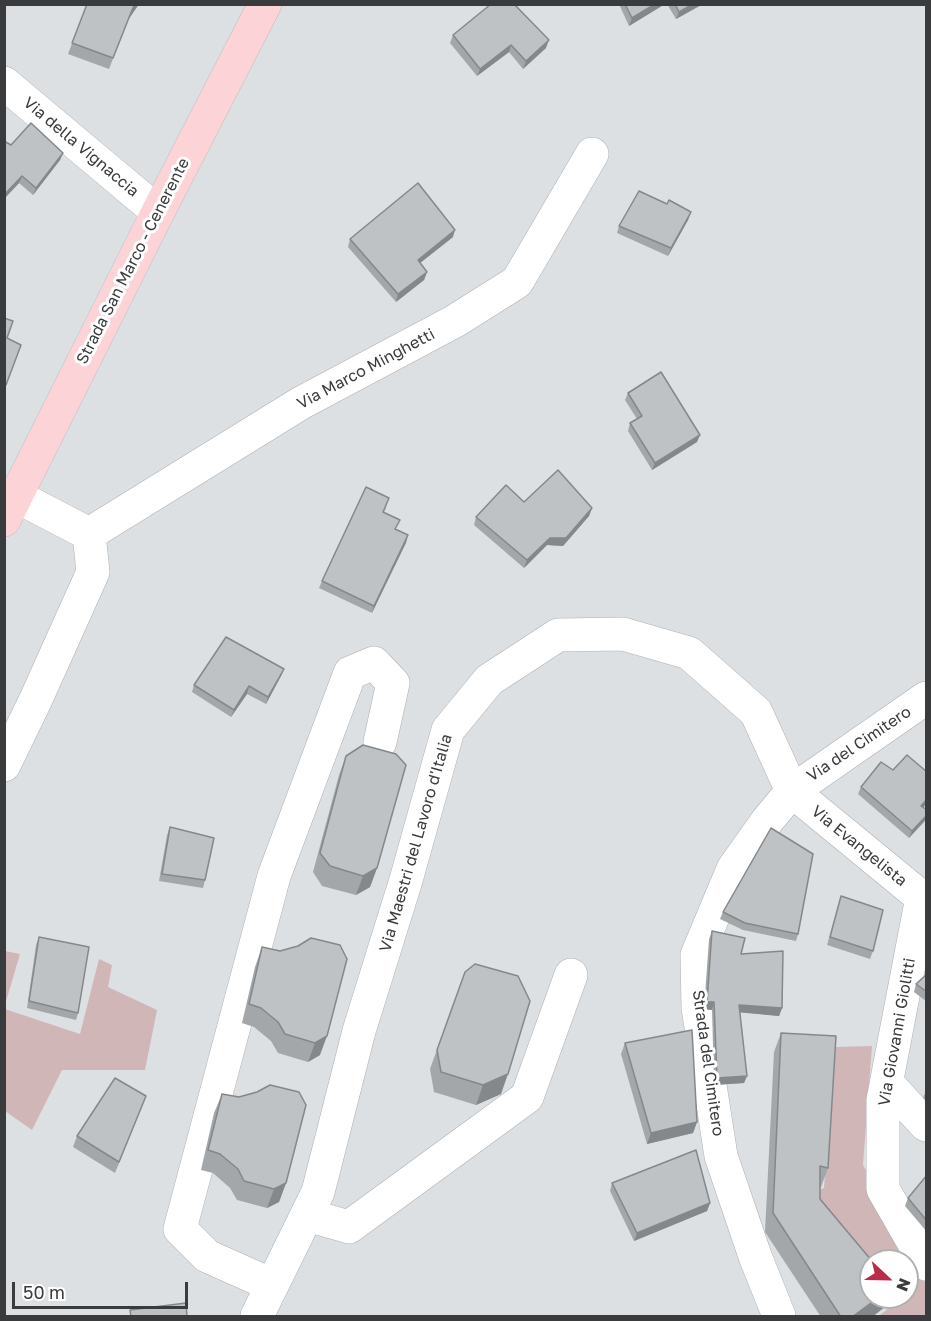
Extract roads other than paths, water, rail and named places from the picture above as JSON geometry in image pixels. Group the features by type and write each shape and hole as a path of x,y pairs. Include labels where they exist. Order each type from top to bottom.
{"main road":[{"name":"Strada San Marco - Cenerente","path":"10,508 265,4"}],"street":[{"name":"Via della Vignaccia","path":"4,83 158,212"},
{"name":"Via Marco Minghetti","path":"89,534 301,403 455,321 517,282 592,154"},
{"path":"4,765 93,572 89,534 10,508"},
{"name":"Via Maestri del Lavoro d'Italia","path":"257,1317 318,1192 360,1031 448,730 489,680 558,635 623,634 689,653 756,712 792,790"},
{"path":"272,1285 207,1256 180,1229 274,876 350,673 374,663 393,683 380,742"},
{"name":"Via del Cimitero","path":"792,790 927,698"},
{"name":"Via Evangelista","path":"792,790 925,899"},
{"name":"Strada del Cimitero","path":"779,1317 755,1256 721,1156 698,1008 697,955 733,869 766,821 792,790"},
{"name":"Via Giovanni Giolitti","path":"925,899 883,1100 883,1189 927,1264"},
{"path":"308,1215 349,1227 527,1097 571,975"},
{"path":"886,1083 927,1125"}]}
